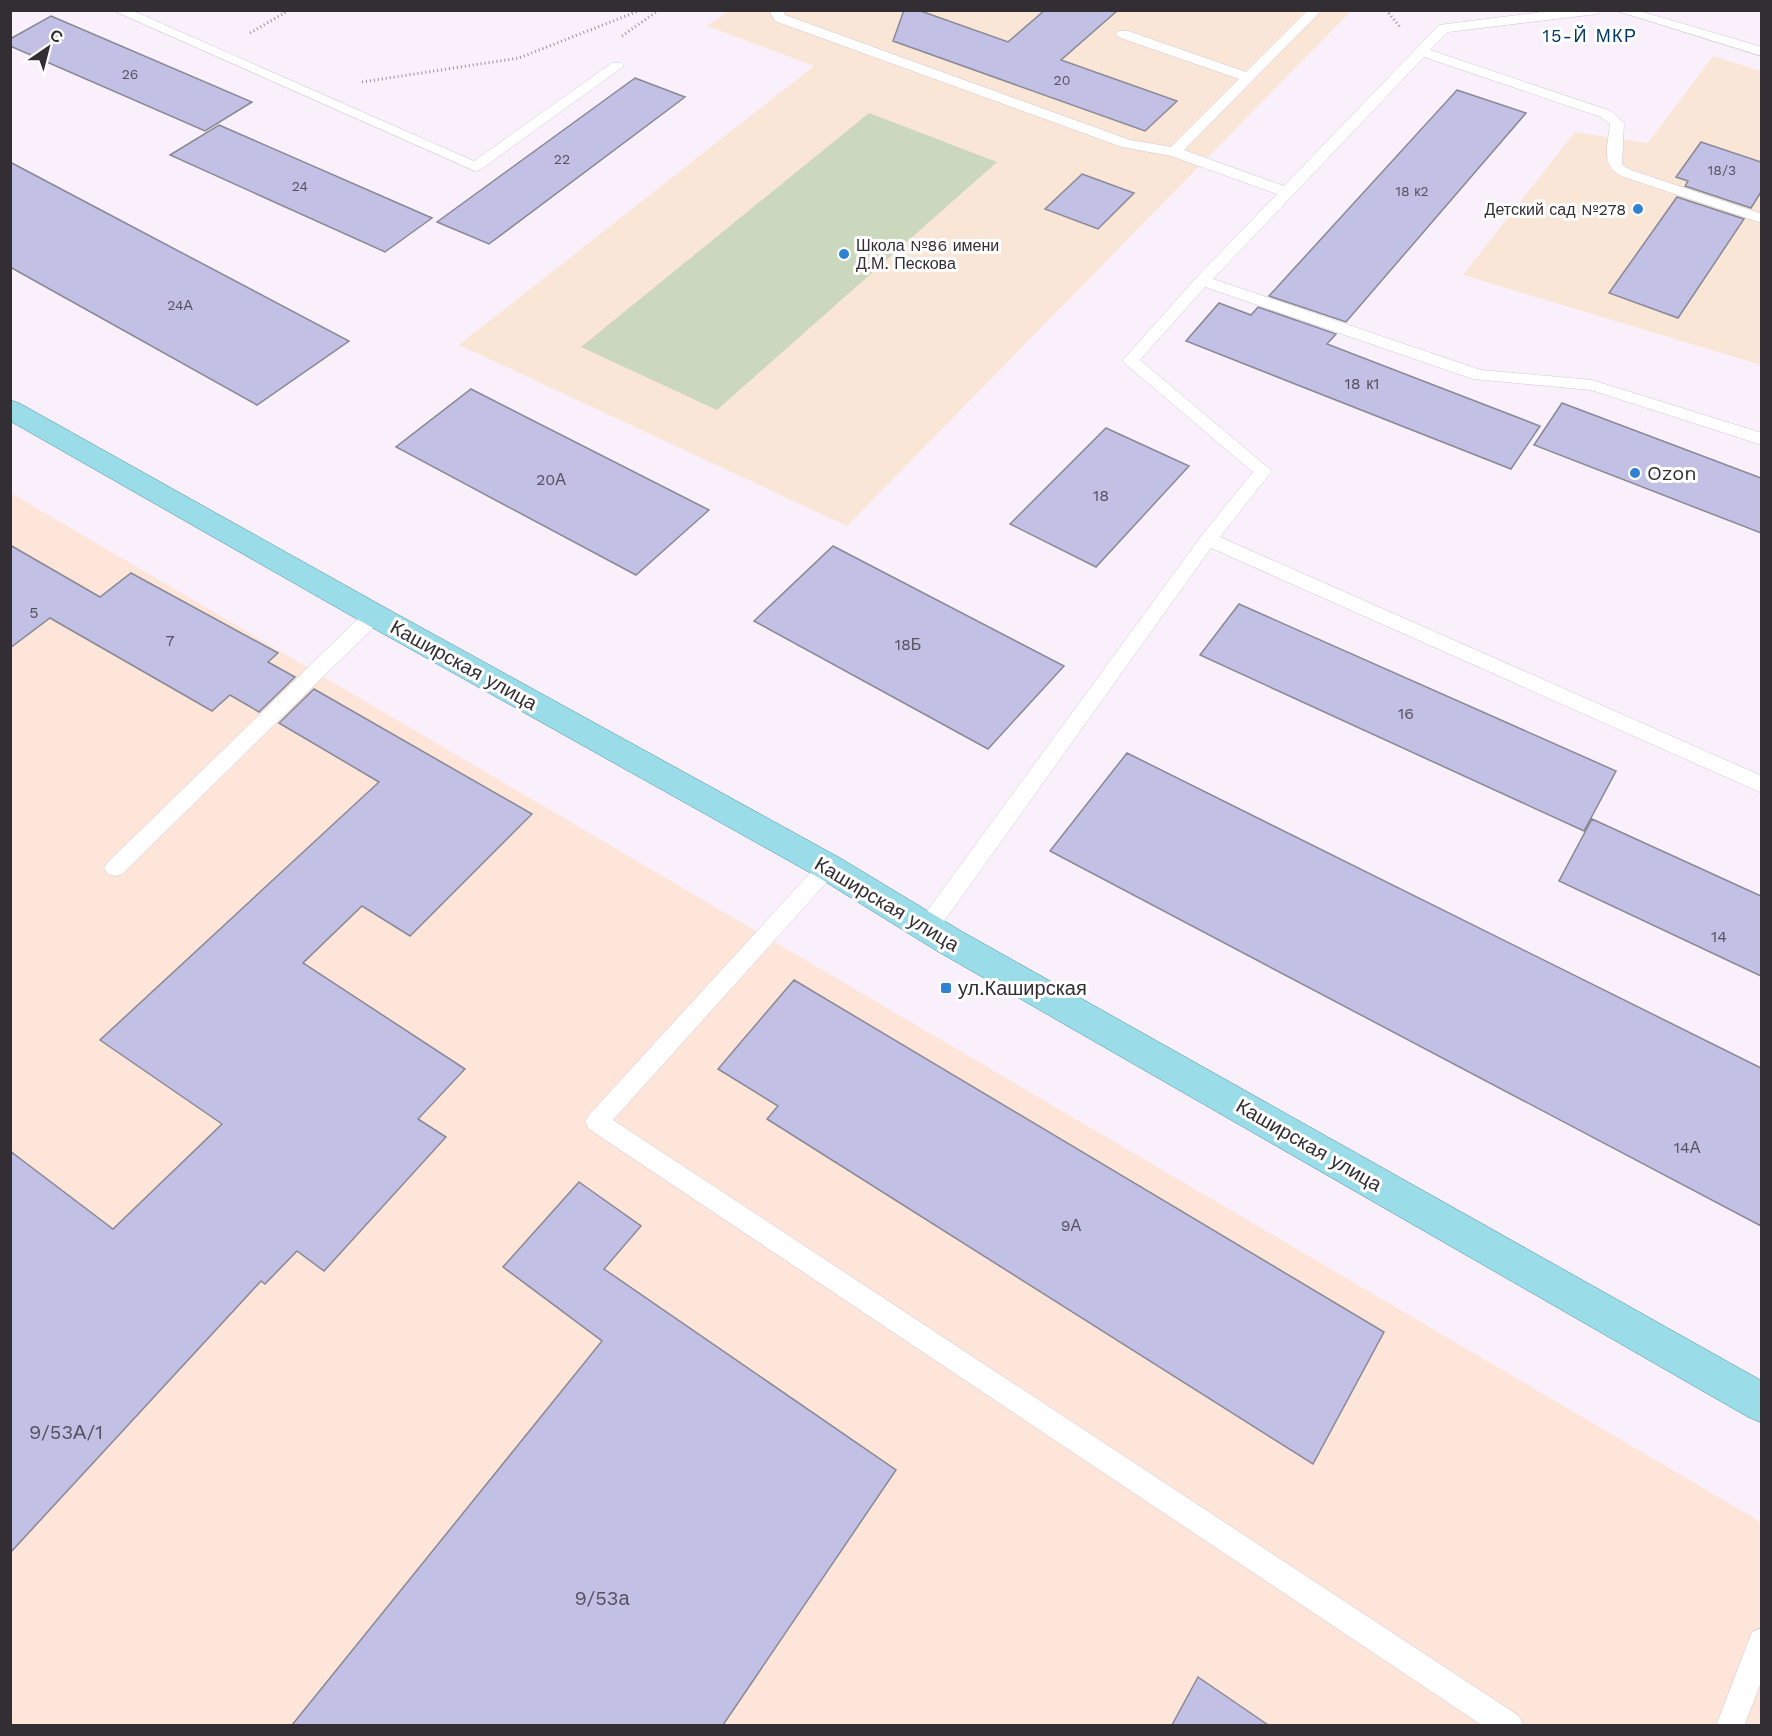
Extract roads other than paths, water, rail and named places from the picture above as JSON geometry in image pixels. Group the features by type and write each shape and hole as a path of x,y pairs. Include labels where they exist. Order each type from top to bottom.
{"main road":[{"name":"Каширская улица","path":"10,409 374,615 828,867 927,928 1761,1403"}],"lane":[{"path":"118,10 475,167 617,66"},
{"path":"776,10 780,18 1127,144 1174,152 1287,192"},
{"path":"1174,152 1316,10"},
{"path":"927,928 1208,539 1263,471 1130,361 1202,281 1444,28 1597,10"},
{"path":"1620,10 1761,52"},
{"path":"1123,34 1248,78"},
{"path":"1421,52 1606,114 1617,123 1614,162 1616,167 1626,173 1761,219"},
{"path":"1202,281 1479,375 1592,385 1761,439"},
{"path":"1208,539 1761,785"},
{"path":"115,868 374,615"},
{"path":"828,867 597,1122 1509,1725"},
{"path":"1730,1725 1761,1642"}],"place":[{"name":"Детский сад №278","path":"1638,209"},
{"name":"Школа №86 имени Д.М. Пескова","path":"844,254"},
{"name":"Ozon","path":"1635,473"},
{"name":"ул.Каширская","path":"946,988"}],"district":[{"name":"15-Й МКР","path":"1590,35"}]}
